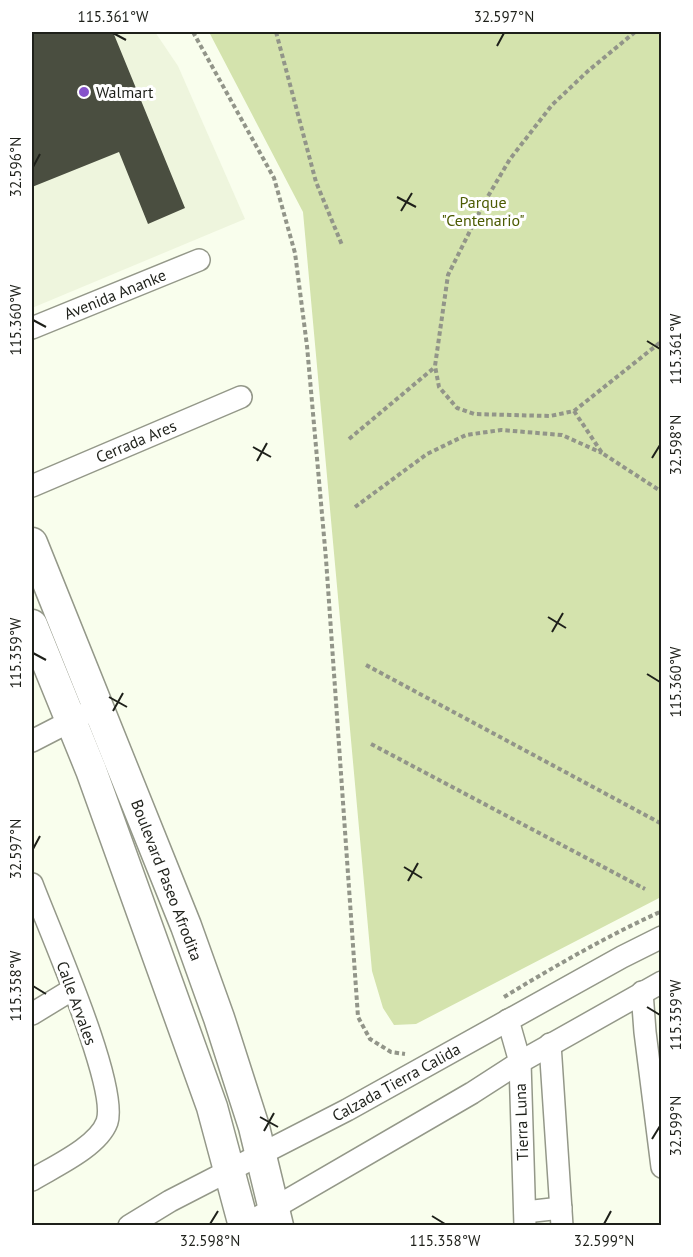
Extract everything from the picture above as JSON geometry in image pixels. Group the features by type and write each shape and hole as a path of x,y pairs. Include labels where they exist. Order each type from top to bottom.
{"street":[{"name":"Avenida Ananke","path":"32,328 199,260"},
{"name":"Cerrada Ares","path":"32,486 241,397"},
{"name":"Boulevard Paseo Afrodita","path":"32,543 186,926 239,1080 261,1154 276,1217"},
{"name":"Boulevard Paseo Afrodita","path":"32,626 71,720 212,1107 244,1225"},
{"path":"32,741 98,707"},
{"name":"Calle Arvales","path":"32,884 103,1074 109,1110 106,1124 89,1145 32,1180"},
{"name":"Calzada Tierra Calida","path":"129,1226 170,1201 347,1110 662,937"},
{"path":"244,1225 276,1217 519,1062 662,982"},
{"path":"32,1014 73,989"},
{"path":"642,992 662,1167"},
{"name":"Tierra Luna","path":"508,1020 519,1062 525,1219"},
{"name":"Tierra Luna","path":"550,1044 562,1217"},
{"path":"522,1139 556,1133"},
{"path":"525,1219 562,1217"}],"path":[{"path":"193,32 274,178 295,253 307,346 326,559 358,1017 370,1039 392,1052 414,1053"},
{"path":"276,32 316,182 342,245"},
{"path":"635,32 552,105 510,159 489,194 448,274 435,366 439,387 457,408 474,414 550,416 574,411 662,341"},
{"path":"349,439 435,366"},
{"path":"574,411 602,453"},
{"path":"355,507 427,454 466,435 501,430 562,435 602,453 662,492"},
{"path":"366,665 662,824"},
{"path":"371,744 645,889"},
{"path":"498,1000 574,955 662,911"}],"shaded area":[{"path":"32,32 155,32 178,66 245,219 32,308"}],"green space":[{"name":"Parque \"Centenario\"","path":"209,32 661,32 661,897 416,1024 394,1025 383,1008 372,971 303,212"}],"building":[{"name":"Walmart","path":"32,32 113,32 185,208 148,224 119,152 32,187"}],"place":[{"name":"Walmart","path":"84,92"}]}
